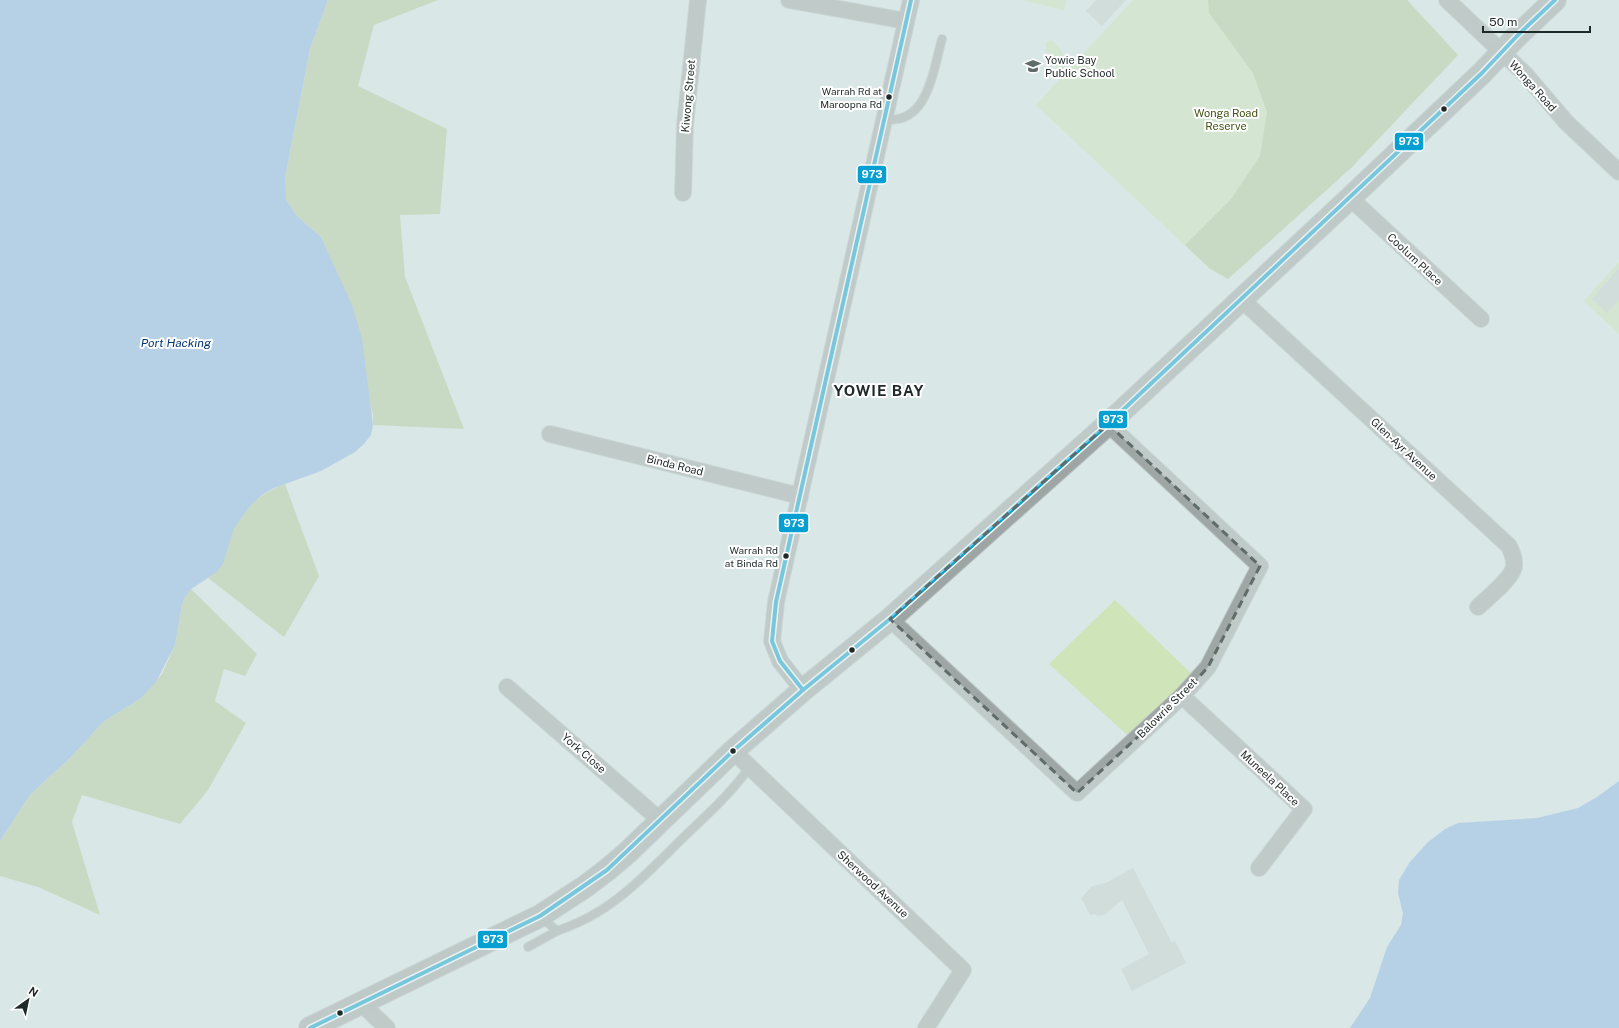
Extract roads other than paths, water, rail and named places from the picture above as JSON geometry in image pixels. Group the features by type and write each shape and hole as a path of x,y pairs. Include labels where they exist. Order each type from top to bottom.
{"street":[{"name":"Kiwong Street","path":"683,193 685,125 698,0"},
{"path":"788,0 906,21"},
{"path":"803,690 780,661 772,641 776,602 911,0"},
{"name":"Wonga Road","path":"1447,0 1503,52 1526,75 1566,122 1619,172"},
{"path":"310,1028 540,916 607,870 733,751 803,690 890,619 1108,424 1350,198 1556,0"},
{"name":"Coolum Place","path":"1350,198 1480,319"},
{"name":"Glen-Ayr Avenue","path":"1242,300 1509,546 1514,557 1514,568 1508,578 1478,608"},
{"name":"Balowrie Street","path":"890,619 1077,793 1182,696 1208,667 1260,566 1108,424"},
{"name":"Binda Road","path":"550,434 800,496"},
{"name":"York Close","path":"507,687 660,820"},
{"name":"Muneela Place","path":"1182,696 1304,808 1259,868"},
{"name":"Sherwood Avenue","path":"733,751 749,768 963,970 926,1028"},
{"path":"361,1003 387,1028"}],"lane":[{"path":"884,119 896,121 905,117 919,107 928,89 942,39"},
{"path":"528,947 556,931 584,920 616,900 645,875 714,808 737,785 749,768"},
{"path":"540,916 556,931"}],"water":[{"name":"Port Hacking","path":"0,0 328,0 310,49 285,178 286,200 297,216 321,237 352,305 362,338 373,425 371,435 355,452 321,471 274,488 263,494 250,506 234,528 223,564 217,572 191,589 185,597 182,605 175,645 156,682 141,698 103,722 72,756 30,795 0,841"},
{"path":"1619,781 1619,1028 1350,1028 1370,998 1387,947 1401,925 1403,913 1398,893 1399,880 1410,862 1427,843 1445,829 1458,823 1537,818 1578,808 1597,797"}],"place":[{"name":"Yowie Bay Public School","path":"1033,66"},
{"name":"Warrah Rd at Maroopna Rd","path":"889,97"},
{"name":"Warrah Rd at Binda Rd","path":"786,556"}],"district":[{"name":"YOWIE BAY","path":"879,391"}],"park label":[{"name":"Wonga Road Reserve","path":"1226,119"}]}
